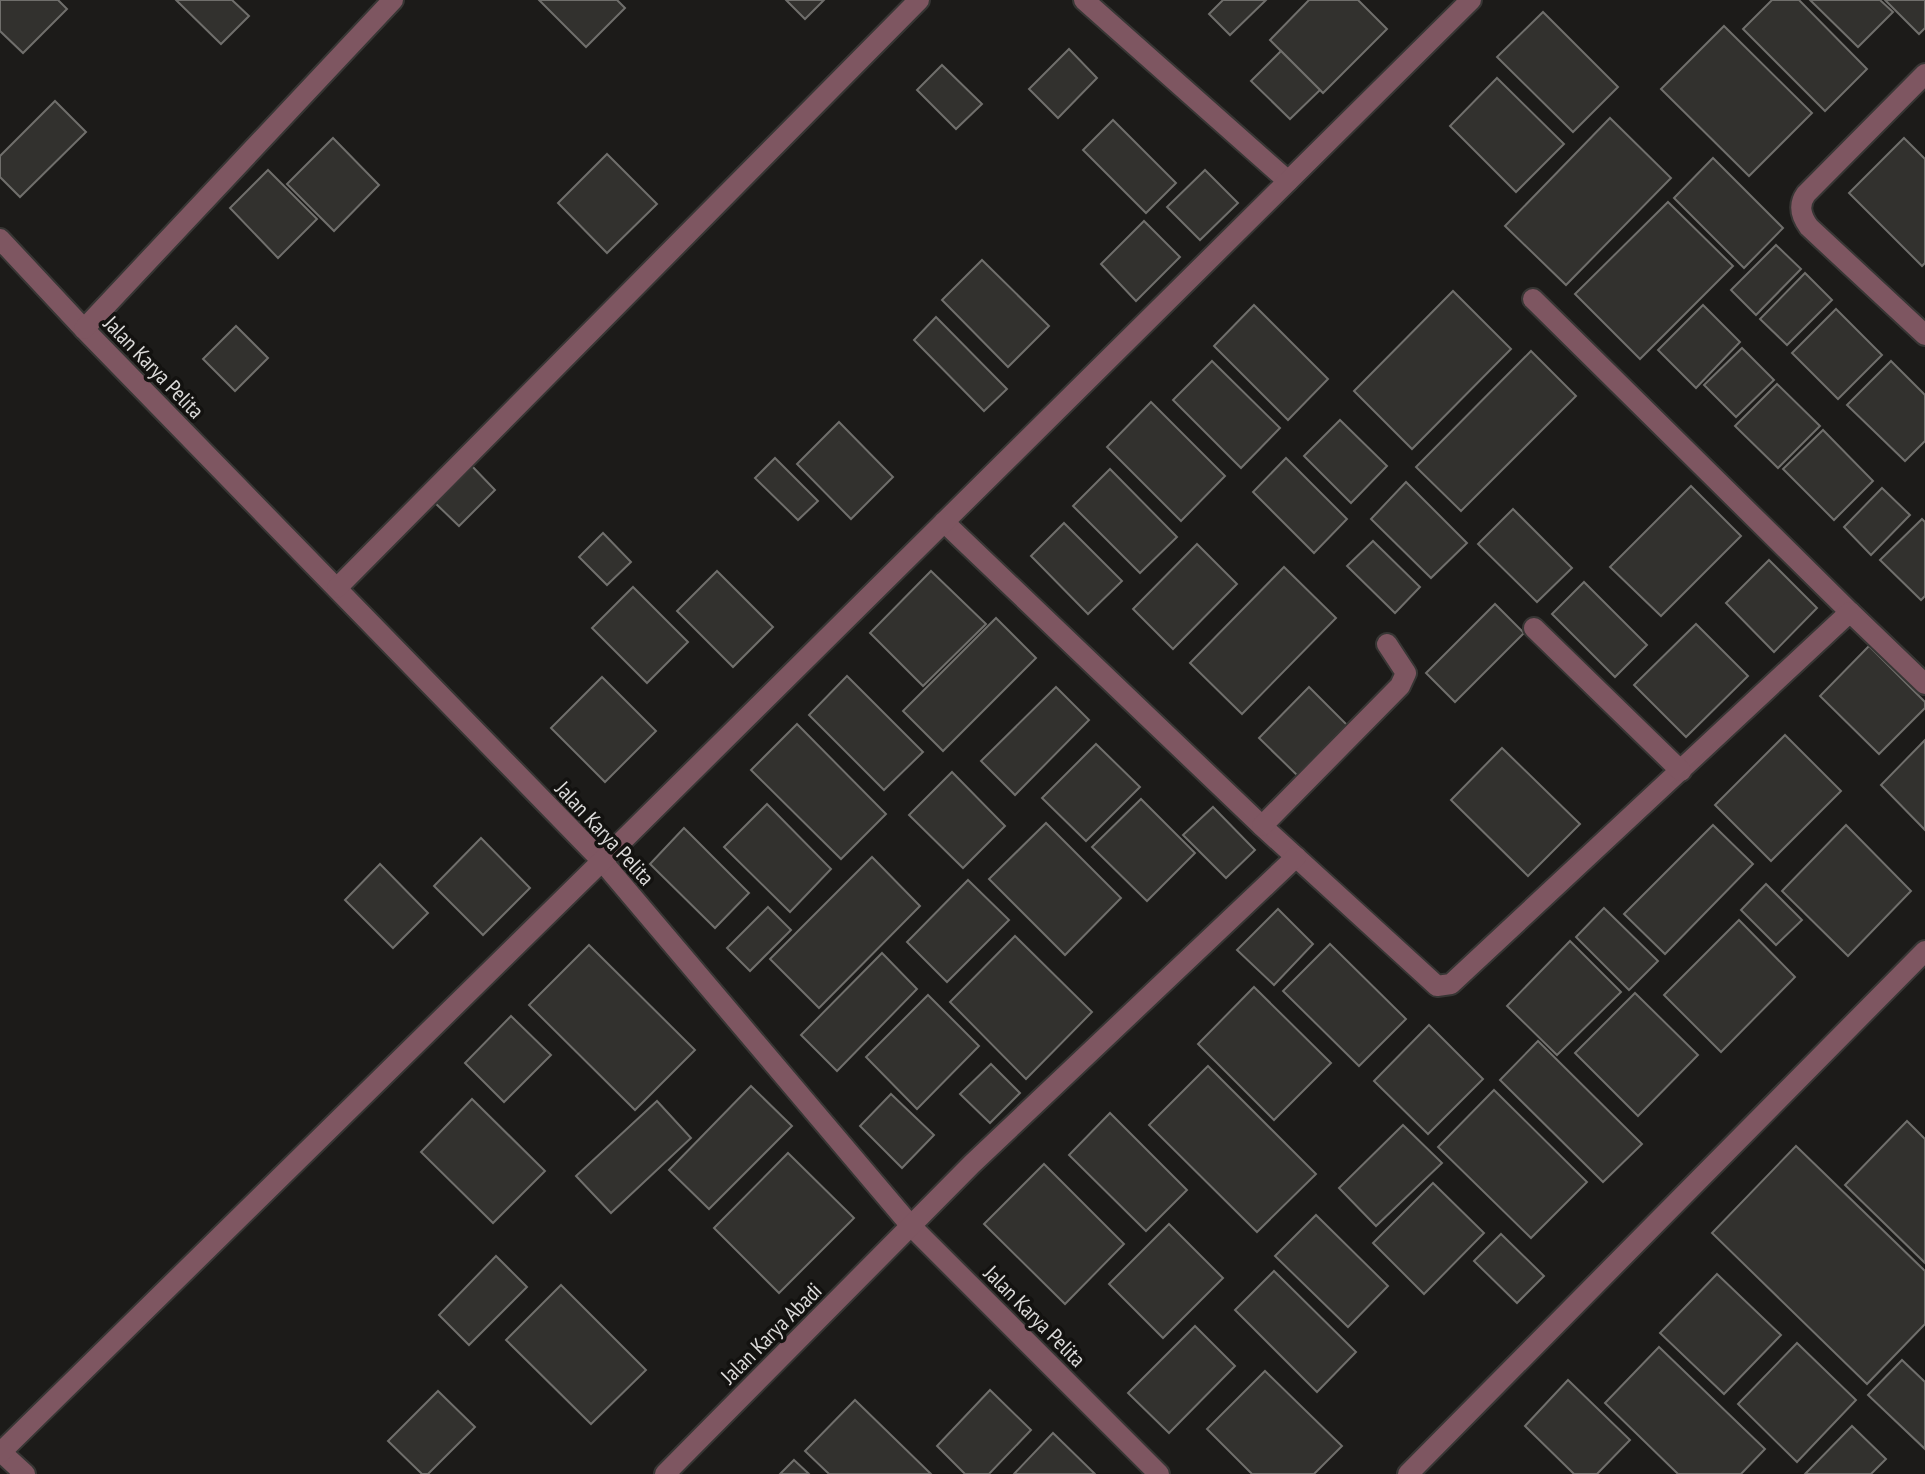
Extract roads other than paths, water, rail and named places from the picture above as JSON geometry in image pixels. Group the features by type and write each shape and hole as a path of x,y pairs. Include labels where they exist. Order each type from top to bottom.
{"street":[{"path":"84,329 393,0"},
{"path":"337,588 919,0"},
{"path":"1084,0 1288,181"},
{"path":"25,1474 0,1451 602,861 1471,0"},
{"path":"1925,74 1806,194 1801,206 1809,227 1925,335"},
{"name":"Jalan Karya Pelita","path":"0,239 602,861 911,1226 1159,1474"},
{"path":"1533,299 1925,684"},
{"path":"944,522 1262,826 1434,984 1447,986 1850,612"},
{"path":"1534,628 1681,771"},
{"path":"1262,826 1400,686 1406,673 1387,644"},
{"name":"Jalan Karya Abadi","path":"665,1474 972,1164 1296,857"},
{"path":"1408,1474 1925,951"}]}
